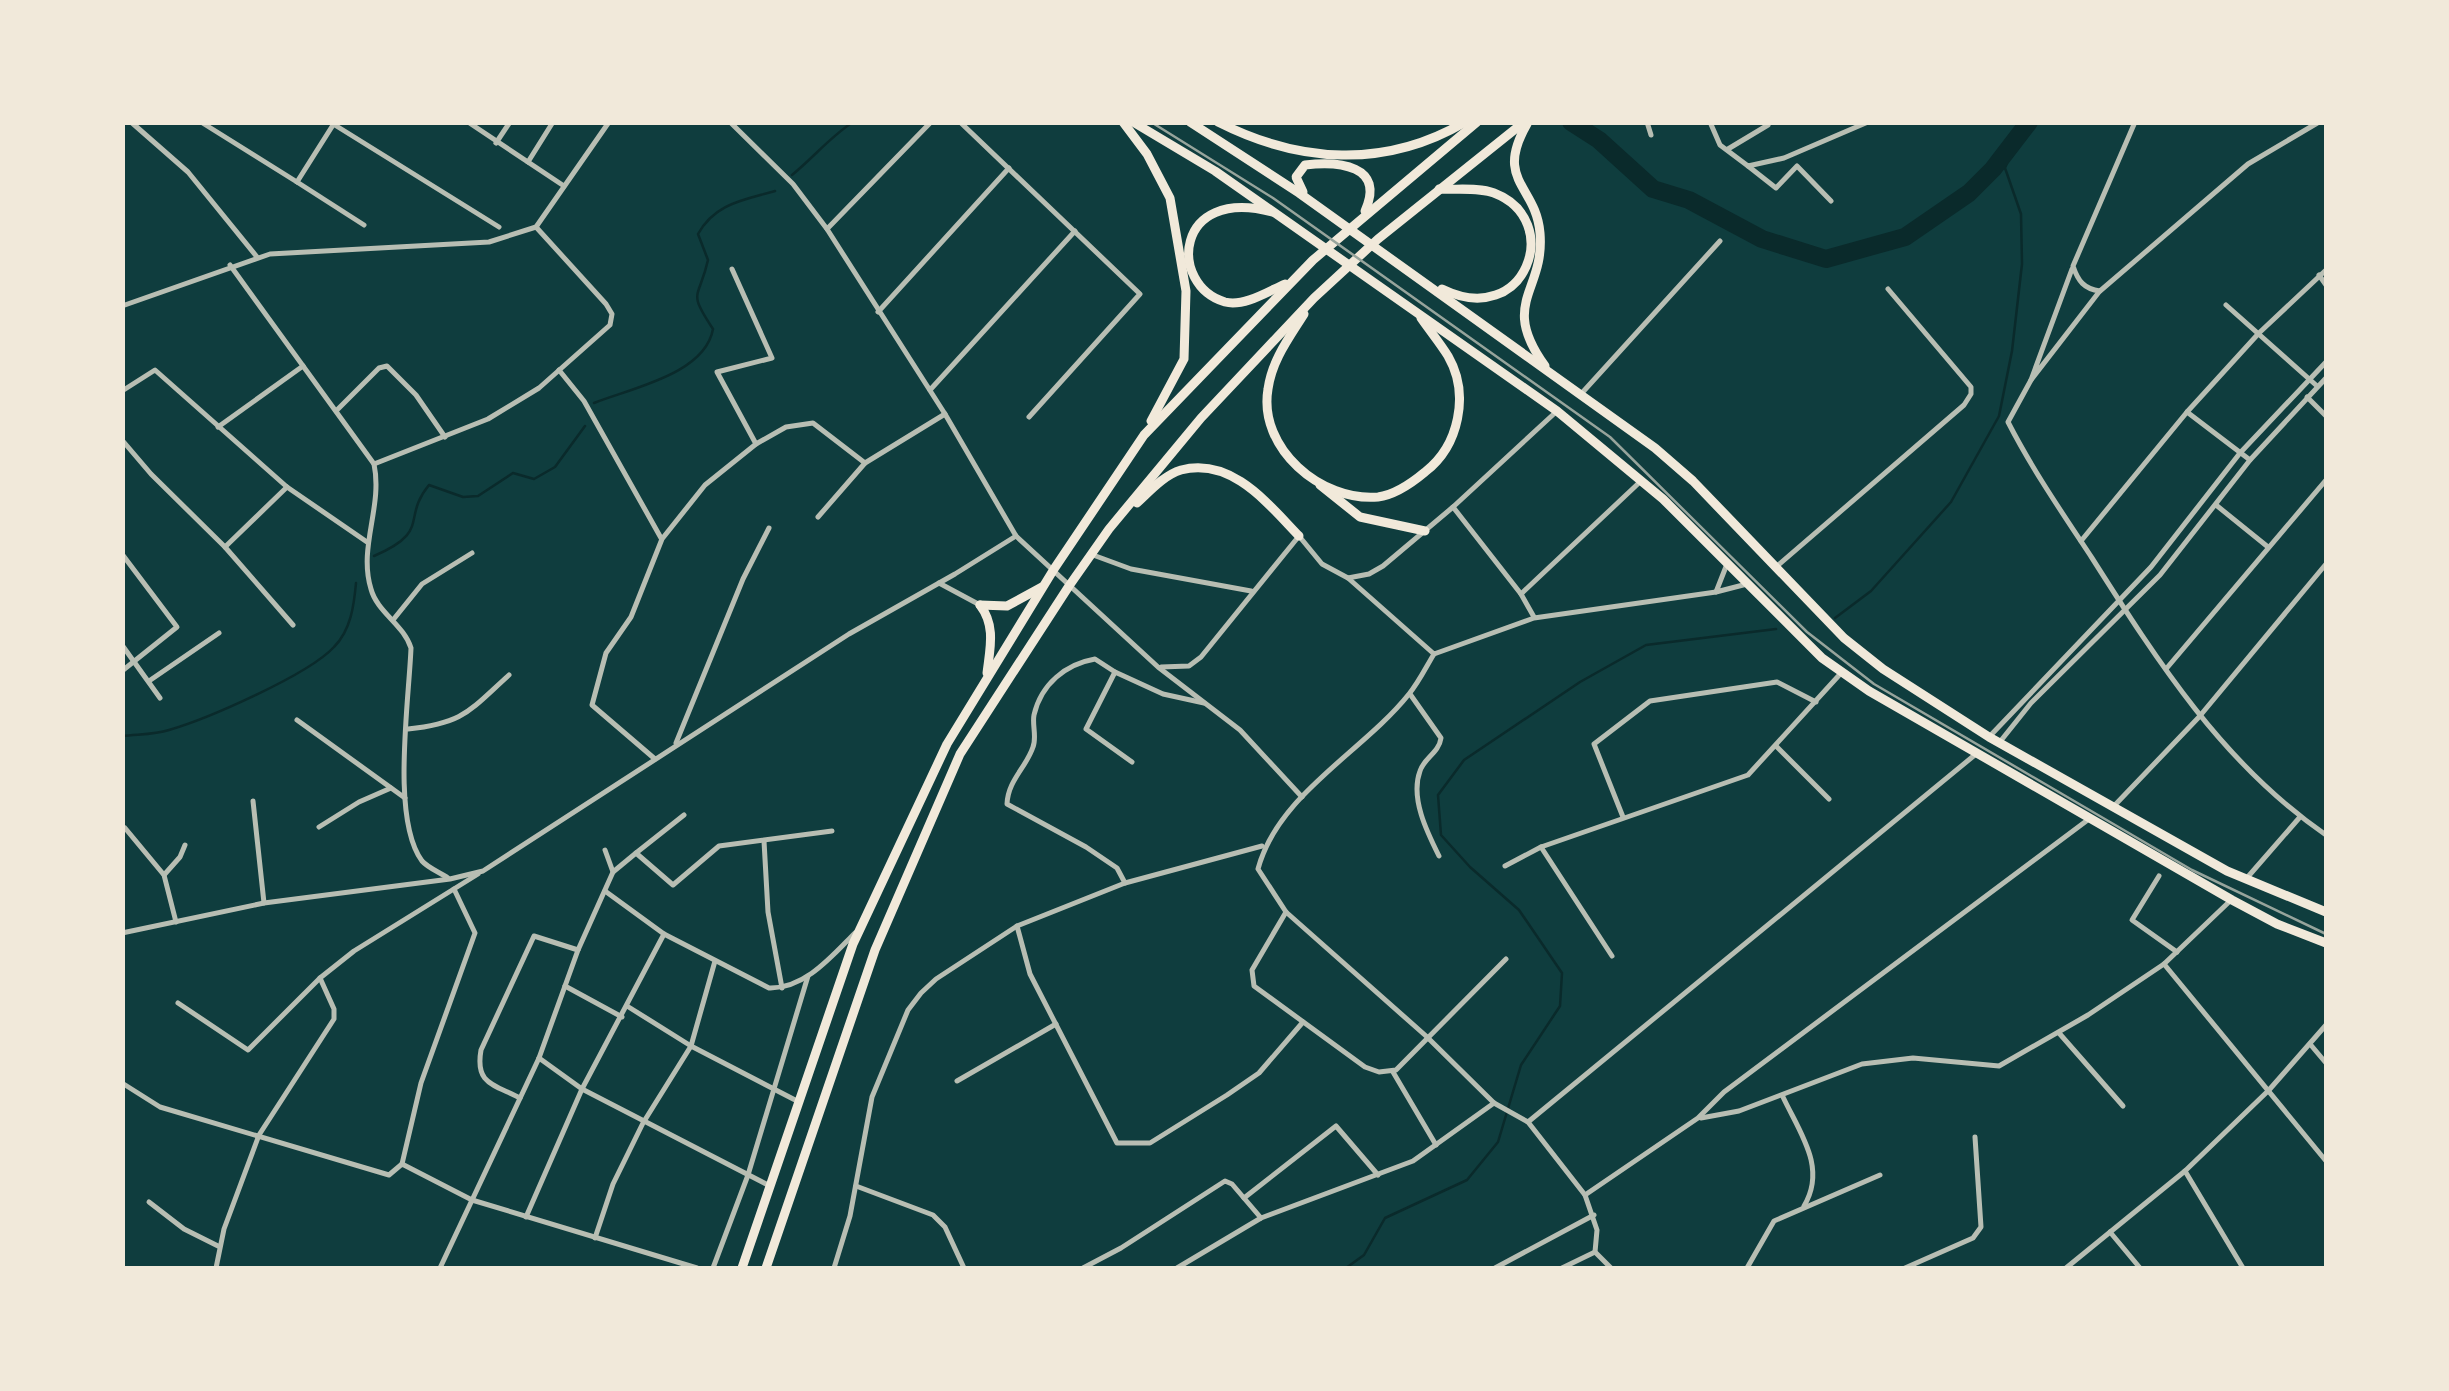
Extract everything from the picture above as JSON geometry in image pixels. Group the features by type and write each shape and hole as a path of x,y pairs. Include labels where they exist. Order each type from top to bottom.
{"main road":[{"path":"742,1268 861,927 946,744 1044,585 1144,435 1184,359 1186,291 1170,198 1147,154 1123,122"},
{"path":"1133,122 1215,171 1557,411 1642,480 1822,658 1842,672 2089,820 2276,924 2326,943"},
{"path":"1190,122 1308,198 1655,448 1693,481 1857,648 1883,669 1989,737 2246,879 2326,912"},
{"path":"1218,122 1248,138 1280,148 1380,155 1438,138 1465,122"},
{"path":"1144,435 1292,280 1477,122"},
{"path":"766,1268 875,950 960,754 1090,554 1201,418 1337,275 1526,122"},
{"path":"1526,122 1517,142 1515,169 1539,222 1540,252 1522,313 1526,334 1550,372"},
{"path":"1308,198 1296,178 1305,165 1353,167 1370,180 1369,203 1359,219"},
{"path":"1418,278 1462,299 1483,301 1503,294 1518,279 1530,256 1528,222 1506,199 1490,191 1439,189"},
{"path":"1278,214 1248,206 1226,208 1202,218 1188,240 1191,264 1197,279 1210,293 1228,303 1249,300 1292,280"},
{"path":"1314,298 1274,362 1267,393 1270,425 1284,456 1360,516 1425,531"},
{"path":"1313,478 1348,495 1381,497 1413,482 1440,460 1454,433 1460,396 1450,358 1416,312"},
{"path":"1109,529 1159,482 1181,470 1219,470 1250,486 1299,536"},
{"path":"980,605 1007,606 1044,585"},
{"path":"980,605 989,617 991,630 986,680"}],"street":[{"path":"132,122 188,172 257,256"},
{"path":"202,122 364,225"},
{"path":"468,122 564,186"},
{"path":"496,143 510,122"},
{"path":"528,162 553,122"},
{"path":"122,306 257,256 489,242 536,226 610,122"},
{"path":"730,122 794,184 826,230 945,414 1016,536 1158,667 1240,730 1302,797"},
{"path":"826,230 931,122"},
{"path":"960,122 1140,294 1029,418"},
{"path":"1648,122 1650,134"},
{"path":"1710,122 1720,144 1776,188 1797,166"},
{"path":"1748,166 1790,156 1868,122"},
{"path":"2136,122 2073,266 2031,380 2008,422 2118,600 2199,718 2239,761 2326,835"},
{"path":"2031,380 2100,291 2248,164 2319,122"},
{"path":"297,182 333,123 499,226"},
{"path":"1727,150 1768,125"},
{"path":"1790,156 1831,202"},
{"path":"878,312 1008,168"},
{"path":"374,464 488,420 539,388 614,320 606,304 536,226"},
{"path":"930,390 1074,232"},
{"path":"1581,394 1720,241"},
{"path":"230,266 374,464 378,498 368,542 370,588 411,648 402,778 407,824 423,862 450,879"},
{"path":"2073,266 2082,284 2100,291"},
{"path":"732,269 772,358 718,372 756,444"},
{"path":"2081,541 2258,333 2326,270"},
{"path":"2318,275 2326,285"},
{"path":"1776,568 1972,394 1971,387 1888,289"},
{"path":"2226,305 2318,386"},
{"path":"1989,737 2151,567 2240,453 2326,362"},
{"path":"218,427 303,366"},
{"path":"336,411 379,368 387,366 416,396 445,437"},
{"path":"122,391 155,370 287,487 368,542"},
{"path":"559,370 584,401 662,539"},
{"path":"1999,742 2160,575 2250,460 2326,378"},
{"path":"2307,397 2326,416"},
{"path":"1348,578 1382,566 1557,411"},
{"path":"2187,412 2250,460"},
{"path":"818,517 865,463 945,414"},
{"path":"655,759 592,705 606,654 631,617 662,539 705,485 756,444 786,427 813,423 865,463"},
{"path":"122,440 150,474 225,547 293,625"},
{"path":"1521,594 1642,480"},
{"path":"2166,670 2326,480"},
{"path":"225,547 287,487"},
{"path":"2216,504 2269,548"},
{"path":"1453,507 1521,594 1534,618"},
{"path":"2183,526 2193,534"},
{"path":"675,746 743,579 769,528"},
{"path":"178,1003 248,1050 320,978 354,951 848,634 1016,536"},
{"path":"1158,667 1190,666 1201,657 1299,536 1322,564 1348,578 1434,654"},
{"path":"393,620 422,584 472,553"},
{"path":"122,554 177,625 122,671"},
{"path":"1090,554 1131,569 1252,592"},
{"path":"1716,592 1727,564"},
{"path":"2114,806 2199,718 2326,564"},
{"path":"940,583 980,605"},
{"path":"1610,1268 1595,1252 1597,1230 1585,1195 1528,1122 1497,1105 1286,912 1258,868 1264,846 1302,797 1410,694 1434,654 1534,618 1716,592 1747,584"},
{"path":"148,681 219,633"},
{"path":"122,645 160,698"},
{"path":"1124,883 1117,868 1086,847 1007,804 1008,790 1034,746 1034,714 1053,678 1075,662 1095,659 1163,694 1207,704"},
{"path":"1115,672 1086,729 1132,762"},
{"path":"1505,866 1540,847 1748,775 1842,672"},
{"path":"408,729 445,725 455,720 509,674"},
{"path":"1623,817 1594,744 1650,702 1777,682 1816,702"},
{"path":"1410,694 1441,738 1440,746 1420,769 1416,794 1426,830 1439,856"},
{"path":"297,720 404,798"},
{"path":"1777,747 1829,799"},
{"path":"1528,1122 1976,754"},
{"path":"320,828 360,802 391,788"},
{"path":"253,801 264,903"},
{"path":"440,1268 539,1058 578,950 613,872 684,815"},
{"path":"2246,879 2301,816"},
{"path":"1585,1195 1698,1118 1724,1092 2089,820"},
{"path":"125,828 164,876 176,922"},
{"path":"636,853 673,885 719,846 832,831"},
{"path":"764,841 768,912 782,988"},
{"path":"164,876 185,845"},
{"path":"834,1268 850,1216 872,1096 908,1010 936,979 1017,926 1124,883 1264,846"},
{"path":"1540,847 1612,956"},
{"path":"605,850 613,872"},
{"path":"122,933 264,903 450,879 483,871"},
{"path":"2160,876 2132,920 2178,952"},
{"path":"122,1083 160,1106 389,1175 402,1164 421,1083 475,933 454,890"},
{"path":"605,892 664,934 769,988 782,988 808,976 861,927"},
{"path":"1698,1118 1739,1112 1862,1064 1913,1058 1999,1066 2164,964 2232,900"},
{"path":"1286,912 1252,970 1251,981 1303,1022 1378,1072 1393,1072 1506,959"},
{"path":"1017,926 1030,974 1117,1143 1150,1143 1259,1072 1303,1022"},
{"path":"526,1217 582,1089 664,934"},
{"path":"520,1098 483,1079 478,1070 480,1050 534,936 578,950"},
{"path":"595,1238 613,1184 643,1123 691,1046 715,961"},
{"path":"2164,964 2326,1161"},
{"path":"713,1268 748,1175 808,976"},
{"path":"219,1268 219,1246 259,1134 334,1019 320,978"},
{"path":"565,986 622,1017"},
{"path":"627,1006 691,1046 799,1102"},
{"path":"956,1081 1056,1024"},
{"path":"2066,1268 2185,1171 2269,1090 2326,1025"},
{"path":"2058,1032 2124,1106"},
{"path":"2310,1044 2326,1062"},
{"path":"539,1058 582,1089 643,1123 770,1186"},
{"path":"1393,1072 1436,1145"},
{"path":"1783,1097 1808,1148 1815,1175 1812,1193 1802,1208"},
{"path":"1177,1268 1261,1218 1413,1161 1497,1105"},
{"path":"1244,1198 1336,1126 1378,1175"},
{"path":"1906,1268 1973,1238 1982,1227 1975,1137"},
{"path":"402,1164 472,1200 696,1268"},
{"path":"2185,1171 2243,1268"},
{"path":"1747,1268 1774,1221 1880,1175"},
{"path":"1083,1268 1122,1248 1225,1181 1261,1218"},
{"path":"856,1186 934,1215 945,1227 964,1268"},
{"path":"149,1202 184,1228 219,1246"},
{"path":"1495,1268 1594,1215"},
{"path":"2110,1232 2140,1268"},
{"path":"1567,1267 1595,1252"}],"waterway":[{"path":"792,175 853,122"},
{"path":"1571,122 1599,140 1653,189 1689,200 1762,239 1826,259 1905,237 1969,193 2029,122"},
{"path":"1835,618 1871,591 1951,502 1999,416 2012,351 2022,264 2021,214 2005,168 2017,136"},
{"path":"594,403 665,377 696,357 713,329 697,295 708,260 698,234 722,209 775,191"},
{"path":"374,556 410,532 429,485 463,497 478,496 513,473 534,479 555,467 585,426"},
{"path":"122,736 157,733 186,724 256,695 303,670 334,647 344,633 356,583"},
{"path":"1346,1268 1364,1255 1385,1218 1467,1180 1498,1142 1521,1065 1560,1006 1562,973 1519,910 1441,835 1438,795 1464,760 1580,682 1646,645 1776,629"}],"tram line":[{"path":"1151,122 1273,198 1610,437 1807,632 1874,684 2192,870 2326,934"}]}
